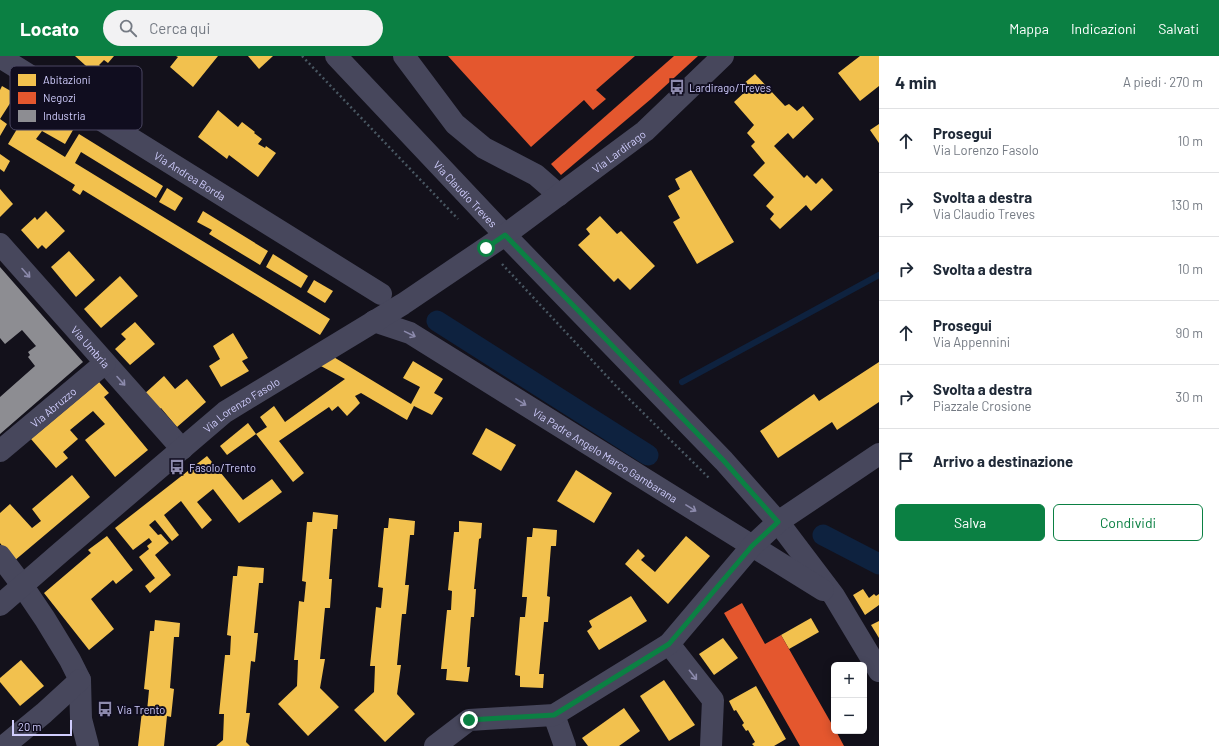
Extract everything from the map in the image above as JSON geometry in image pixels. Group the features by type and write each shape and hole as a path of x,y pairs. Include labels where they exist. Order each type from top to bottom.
{"street":[{"name":"Via Claudio Treves","path":"336,56 505,235 724,461 778,522"},
{"path":"404,56 455,124 484,148 536,175 559,195"},
{"name":"Via Lardirago","path":"505,235 645,131 723,56"},
{"name":"Via Andrea Borda","path":"0,57 14,66"},
{"name":"Via Andrea Borda","path":"117,130 381,294"},
{"name":"Via Lorenzo Fasolo","path":"0,605 225,412 403,304 505,235"},
{"name":"Via Umbria","path":"0,244 182,449"},
{"name":"Via Padre Angelo Marco Gambarana","path":"374,321 410,333 834,596"},
{"name":"Via Abruzzo","path":"0,451 105,363"},
{"path":"435,746 469,720 554,715 669,644 752,546 778,522 879,454"},
{"name":"Via Padre Angelo Marco Gambarana","path":"778,522 834,596 879,671"},
{"path":"0,556 22,585 70,660 80,680 81,719 88,746"},
{"path":"669,644 713,700 711,746"},
{"path":"4,746 44,713 80,680"},
{"path":"554,715 565,746"}],"building: Abitazioni":[{"path":"75,56 114,56 108,63 104,60 99,65 100,66 86,66"},
{"path":"176,56 218,56 193,87 170,67 178,57"},
{"path":"248,56 273,56 259,69"},
{"path":"860,56 879,56 879,86 860,101 838,73"},
{"path":"755,74 785,106 789,104 797,111 803,106 814,119 793,139 788,133 774,146 804,178 807,175 816,184 822,178 833,190 811,211 806,205 780,229 770,219 774,214 766,206 774,197 753,175 765,163 751,146 755,142 747,133 754,125 734,102 746,91 742,85"},
{"path":"2,86 10,91 10,103 0,119 0,90"},
{"path":"218,110 238,127 242,122 262,139 258,144 265,148 266,146 276,153 258,177 229,155 227,159 198,137"},
{"path":"0,119 7,124 0,136"},
{"path":"879,124 879,143 870,130"},
{"path":"16,130 73,130 65,144 42,131 36,139 65,157 79,134 163,186 156,198 81,152 75,163 330,319 320,335 83,190 80,195 72,190 75,185 8,144"},
{"path":"0,154 10,161 4,172 0,169"},
{"path":"691,170 734,242 697,264 673,222 680,218 668,196 680,189 675,179"},
{"path":"167,188 183,198 175,211 159,202"},
{"path":"0,189 13,204 0,217"},
{"path":"46,211 65,231 46,249 42,245 38,249 21,230 35,217 37,220"},
{"path":"203,211 268,251 260,265 209,234 212,230 197,222"},
{"path":"600,216 617,234 621,231 655,266 630,290 618,278 614,282 578,245 590,234 586,229"},
{"path":"69,251 95,280 76,297 51,267"},
{"path":"273,254 308,276 301,288 266,267"},
{"path":"120,276 138,296 101,328 84,309"},
{"path":"314,280 333,291 325,303 307,292"},
{"path":"135,322 155,344 130,365 115,349 126,339 121,334"},
{"path":"233,333 248,358 242,361 249,371 221,387 209,366 220,359 213,346"},
{"path":"332,356 411,404 420,387 403,378 413,361 443,379 434,393 443,398 432,415 414,406 407,420 361,393 355,396 360,403 347,416 338,406 332,411 329,407 279,441 304,473 293,482 256,434 267,427 260,417 274,406 285,422 345,379 319,365"},
{"path":"879,362 879,402 837,430 832,422 778,458 760,431 814,394 819,401"},
{"path":"164,376 175,389 187,379 206,402 177,427 161,408 157,412 142,396"},
{"path":"99,382 109,393 104,397 148,450 115,477 85,440 105,424 93,411 70,430 78,439 63,452 68,458 56,468 31,439"},
{"path":"248,423 256,434 227,455 220,446"},
{"path":"486,428 516,445 501,471 472,454"},
{"path":"207,456 243,500 272,479 282,492 239,523 213,489 197,502 212,520 202,529 181,501 164,515 179,535 172,541 155,520 149,525 158,535 161,534 169,543 155,555 171,575 150,593 145,586 155,578 139,557 149,549 147,546 152,542 149,538 133,550 115,528"},
{"path":"576,470 612,493 594,523 557,501"},
{"path":"72,475 90,497 14,561 0,543 0,513 10,504 32,528 41,521 32,509"},
{"path":"313,512 338,515 337,529 333,529 329,579 332,579 330,608 325,608 320,659 325,659 320,688 339,707 308,736 278,704 297,686 298,660 294,660 299,601 304,602 306,582 302,581 307,522 312,522"},
{"path":"389,518 415,521 414,535 410,535 405,585 409,585 406,614 402,614 397,665 401,665 397,694 415,714 385,742 354,710 374,692 375,666 370,666 376,607 381,608 383,588 378,587 384,528 388,528"},
{"path":"459,521 482,523 474,589 476,589 474,617 471,617 467,667 470,667 468,682 446,680 447,669 441,669 447,610 451,610 452,591 448,590 454,532 459,532"},
{"path":"533,528 557,530 556,546 551,546 547,596 550,597 548,622 544,622 539,674 544,674 543,688 520,687 520,676 515,675 520,617 525,617 527,597 522,597 527,537 532,537"},
{"path":"107,536 133,570 116,584 113,580 91,599 114,629 89,650 44,593 91,553 88,550"},
{"path":"686,536 710,556 668,604 625,564 638,549 645,556 641,560 655,572"},
{"path":"238,566 264,568 263,583 259,583 254,633 258,633 255,662 251,661 246,713 250,713 246,742 250,746 216,746 223,740 224,714 219,714 225,655 230,655 231,636 227,635 233,576 237,576"},
{"path":"863,589 869,598 874,594 876,596 879,594 879,605 865,615 853,595"},
{"path":"631,596 647,621 599,650 587,631 592,627 589,621"},
{"path":"811,618 819,632 789,649 781,635"},
{"path":"155,620 180,623 179,637 174,637 170,688 174,689 171,717 167,716 164,746 138,746 142,711 147,711 149,690 144,689 150,631 154,631"},
{"path":"879,621 879,638 871,625"},
{"path":"723,638 738,658 714,675 699,654"},
{"path":"21,660 44,686 20,706 0,682 0,678"},
{"path":"664,680 695,725 669,741 640,696"},
{"path":"756,686 786,739 774,746 754,746 752,744 755,742 748,730 746,731 742,725 744,723 736,710 734,711 729,701"},
{"path":"624,708 640,731 619,746 588,746 582,738"}],"building: Negozi":[{"path":"448,56 635,56 596,90 606,99 593,110 584,100 531,147"},
{"path":"674,56 698,56 651,99 561,175 551,164"},
{"path":"742,603 765,644 781,635 831,723 831,734 838,734 844,746 800,746 724,613"}],"building: Industria":[{"path":"0,267 83,362 0,434 0,397 35,366 28,357 30,355 28,352 36,346 22,330 5,344 0,338"}],"waterway":[{"path":"682,382 879,275"},
{"path":"437,321 648,455"},
{"path":"823,535 879,564"}],"place":[{"name":"Lardirago/Treves","path":"677,87"},
{"name":"Fasolo/Trento","path":"177,467"},
{"name":"Via Trento","path":"105,709"}],"route":[{"path":"469,720 554,715 669,644 752,546 778,522 724,461 505,235 486,248"}]}
